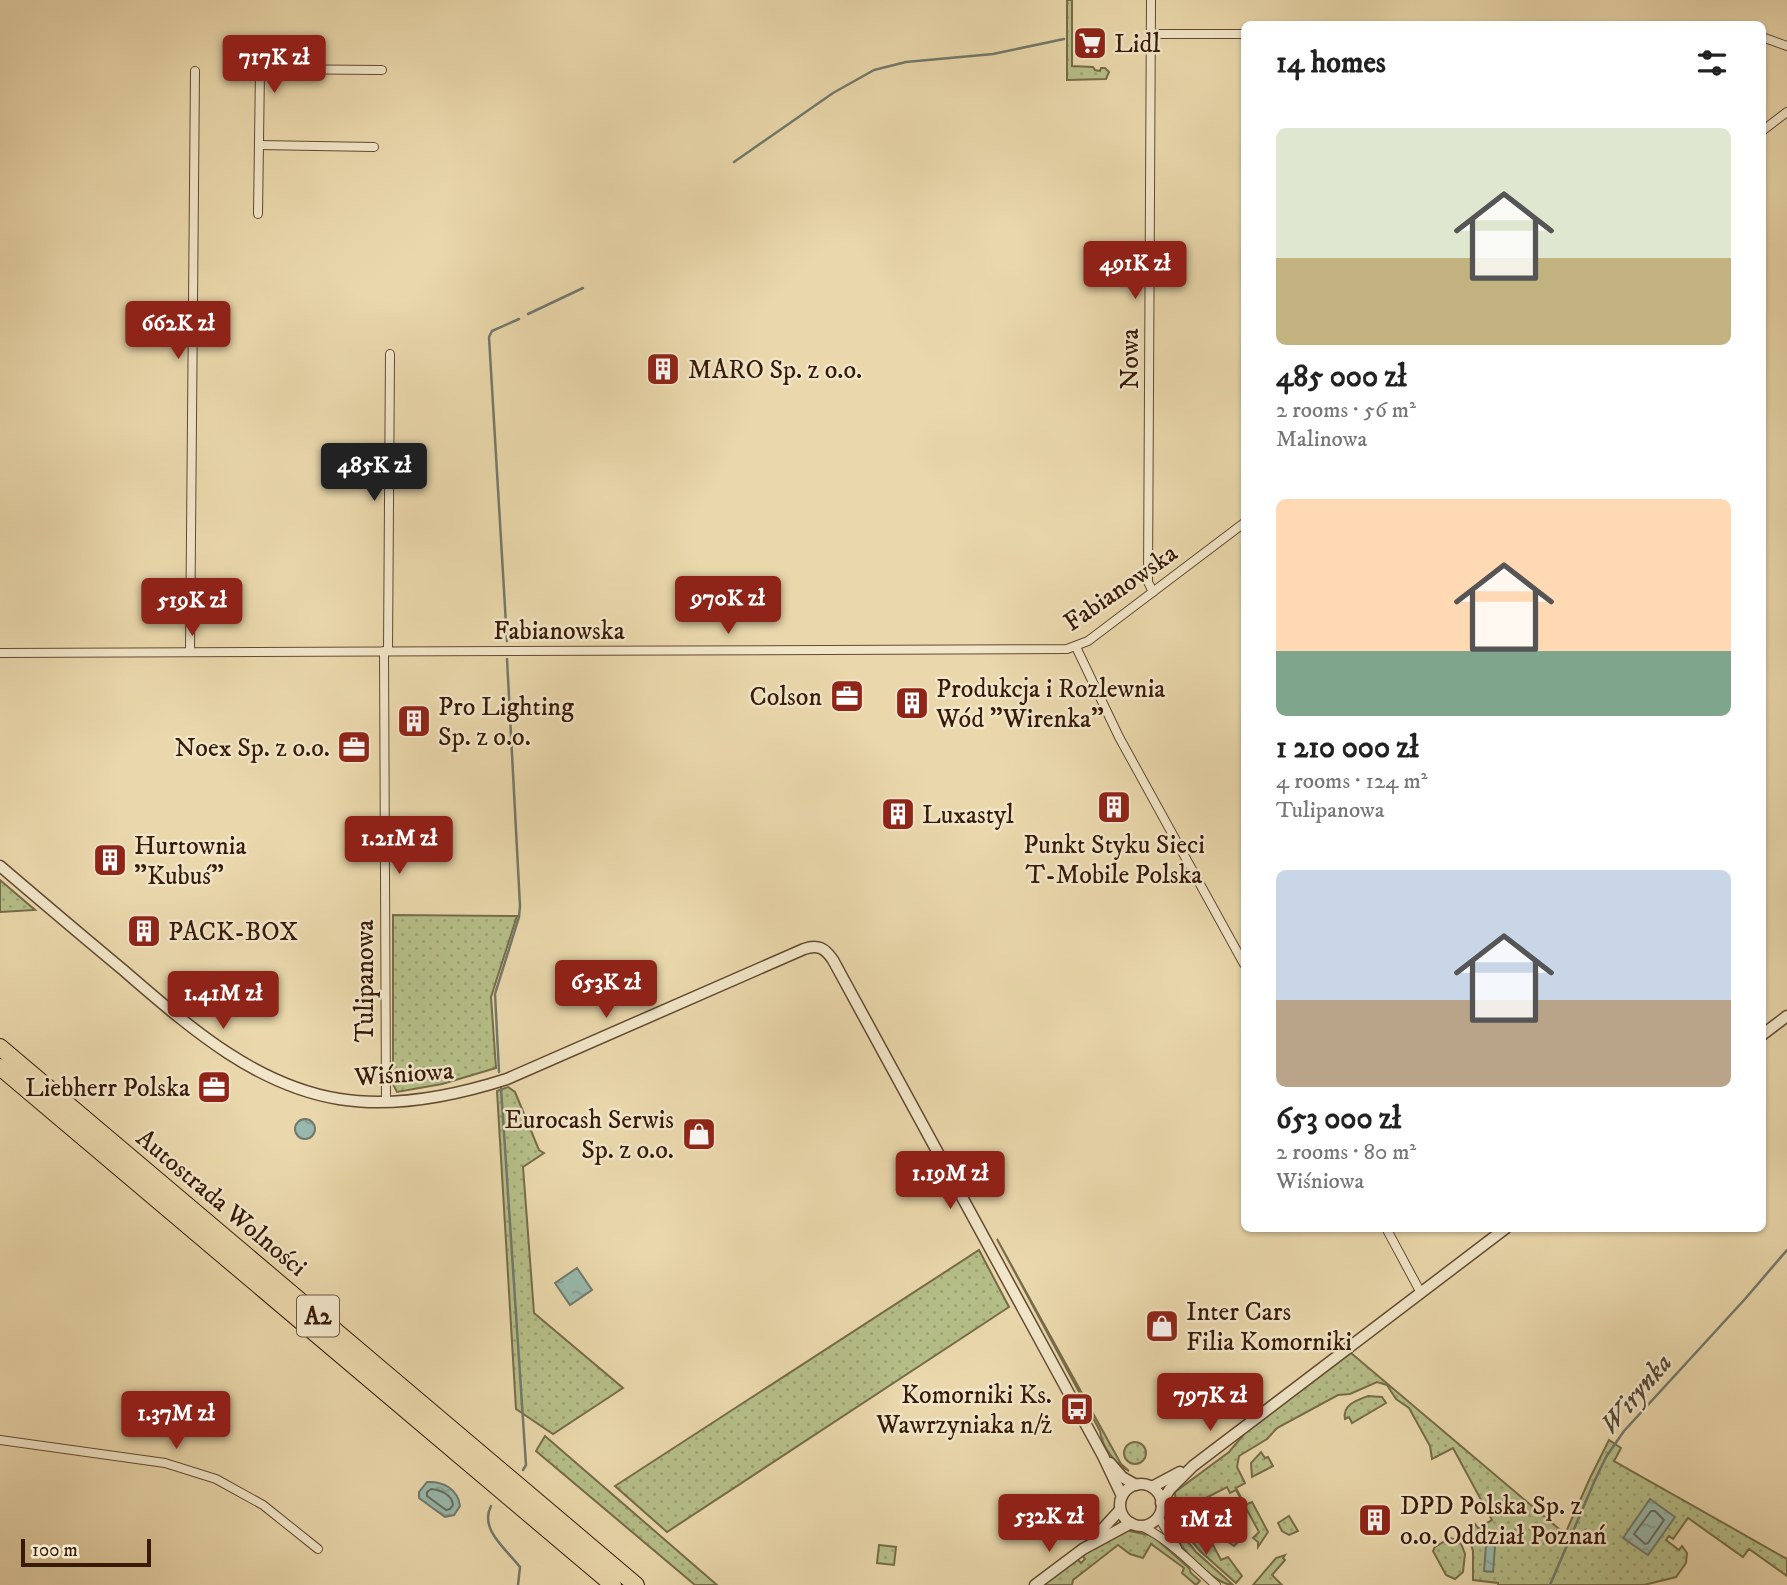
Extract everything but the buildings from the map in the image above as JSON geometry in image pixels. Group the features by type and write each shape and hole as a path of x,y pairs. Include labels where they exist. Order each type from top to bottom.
{"highway":[{"name":"Autostrada Wolności","path":"0,1047 636,1585"},
{"name":"Autostrada Wolności","path":"0,1067 612,1585"}],"street":[{"name":"Nowa","path":"1151,0 1148,582 1153,592"},
{"path":"1151,34 1241,34"},
{"path":"1766,38 1787,46"},
{"path":"258,214 260,69 382,70"},
{"path":"190,652 195,71"},
{"path":"1766,128 1787,113"},
{"path":"259,145 374,147"},
{"name":"Tulipanowa","path":"386,1102 386,651 390,354"},
{"name":"Fabianowska","path":"0,653 1062,649 1076,647 1088,641 1241,525"},
{"path":"1076,647 1119,737 1241,959"},
{"name":"Wiśniowa","path":"0,866 169,1009 234,1058 304,1091 350,1101 386,1102 464,1091 507,1079 804,949 818,947 833,960 1103,1456"},
{"path":"1766,1032 1787,1016"},
{"path":"1389,1232 1421,1293"},
{"path":"1083,1549 1136,1524 1151,1523 1158,1516 1161,1503 1170,1489 1193,1466 1501,1232"},
{"path":"0,1440 165,1463 216,1479 262,1506 318,1549"},
{"path":"1103,1456 1122,1476 1136,1485 1152,1488 1160,1497 1161,1503"},
{"path":"1103,1456 1122,1496"},
{"path":"1152,1488 1193,1466"},
{"path":"1035,1585 1083,1549 1120,1510 1122,1496 1126,1490 1136,1485"},
{"path":"1120,1510 1136,1524 1155,1532 1177,1548 1216,1585"},
{"path":"1158,1516 1177,1548"}],"green space":[{"path":"1067,0 1072,0 1072,66 1093,67 1100,71 1105,68 1109,72 1106,79 1067,80"},
{"path":"0,880 35,910 0,912"},
{"path":"393,915 517,916 491,997 496,1068 442,1084 397,1092 393,1084"},
{"path":"508,1087 515,1092 539,1150 544,1153 523,1167 534,1313 623,1388 553,1434 516,1409 497,1091"},
{"path":"997,1239 1121,1464 1129,1471 1110,1455 1100,1431"},
{"path":"979,1250 1009,1307 667,1532 615,1486"},
{"path":"1351,1353 1565,1534 1609,1440 1621,1448 1614,1461 1787,1559 1787,1576 1749,1549 1743,1557 1688,1518 1673,1539 1669,1536 1666,1540 1679,1550 1682,1546 1687,1553 1686,1563 1676,1577 1644,1585 1498,1585 1473,1580 1473,1551 1467,1531 1475,1524 1478,1528 1492,1520 1453,1448 1432,1459 1430,1446 1409,1408 1396,1399 1387,1385 1377,1382 1350,1394 1338,1395 1277,1428 1267,1439 1239,1456 1237,1467 1245,1483 1236,1488 1245,1505 1252,1502 1268,1532 1258,1547 1258,1542 1253,1538 1259,1532 1236,1490 1230,1493 1227,1487 1198,1502 1201,1508 1195,1511 1221,1560 1228,1557 1242,1576 1236,1583 1200,1551 1177,1524 1175,1492 1229,1452 1245,1433"},
{"path":"1368,1396 1382,1397 1386,1403 1352,1423 1349,1417 1345,1419 1348,1407"},
{"path":"545,1436 717,1585 695,1585 536,1451"},
{"path":"1135,1442 1143,1445 1146,1453 1143,1461 1135,1464 1127,1461 1124,1453 1127,1445"},
{"path":"1261,1452 1273,1466 1252,1477 1251,1463"},
{"path":"1170,1495 1174,1501 1174,1525 1196,1552 1233,1585 1215,1578 1205,1570 1170,1530 1166,1519"},
{"path":"1227,1507 1230,1511 1224,1514 1235,1534 1242,1532 1241,1539 1234,1546 1228,1542 1234,1538 1222,1516 1216,1518 1215,1512"},
{"path":"1289,1516 1298,1531 1289,1535 1282,1531 1278,1523"},
{"path":"1125,1530 1153,1536 1200,1581 1196,1585 1182,1573 1184,1568 1151,1544 1143,1558 1130,1554 1118,1545 1073,1580 1072,1585 1042,1585 1077,1559 1081,1563 1085,1559 1082,1555"},
{"path":"1450,1538 1460,1541 1465,1554 1463,1572 1455,1579 1446,1575 1433,1551"},
{"path":"879,1545 896,1547 894,1565 877,1563"},
{"path":"1285,1555 1285,1560 1272,1575 1282,1585 1253,1585 1276,1558"}],"water":[{"path":"305,1119 312,1122 315,1129 312,1136 305,1139 298,1136 295,1129 298,1122"},
{"path":"577,1268 592,1290 570,1305 555,1283"},
{"path":"427,1482 439,1483 453,1491 460,1506 454,1515 445,1517 419,1498 419,1492"},
{"path":"1650,1499 1675,1517 1648,1555 1623,1538"},
{"path":"1486,1545 1495,1546 1493,1572 1484,1571"}],"waterway":[{"path":"734,162 833,93 874,70 906,62 993,54 1064,39"},
{"path":"528,314 583,288"},
{"path":"507,641 489,337 492,331 519,319"},
{"path":"499,1072 495,994 520,906 507,659"},
{"path":"501,1088 526,1465 523,1470"},
{"name":"Wirynka","path":"1550,1585 1606,1457 1624,1431 1787,1250"},
{"path":"491,1506 488,1514 491,1531 520,1567 518,1585"}],"place":[{"name":"Lidl","path":"1090,43"},
{"name":"MARO Sp. z o.o.","path":"663,369"},
{"name":"Colson","path":"847,696"},
{"name":"Produkcja i Rozlewnia Wód \"Wirenka\"","path":"912,703"},
{"name":"Pro Lighting Sp. z o.o.","path":"414,721"},
{"name":"Noex Sp. z o.o.","path":"354,747"},
{"name":"Punkt Styku Sieci T-Mobile Polska","path":"1114,807"},
{"name":"Luxastyl","path":"898,814"},
{"name":"Hurtownia \"Kubuś\"","path":"110,860"},
{"name":"PACK-BOX","path":"144,931"},
{"name":"Liebherr Polska","path":"214,1087"},
{"name":"Eurocash Serwis Sp. z o.o.","path":"699,1134"},
{"name":"Inter Cars Filia Komorniki","path":"1162,1326"},
{"name":"Komorniki Ks. Wawrzyniaka n/ż","path":"1077,1409"},
{"name":"DPD Polska Sp. z o.o. Oddział Poznań","path":"1375,1520"}]}
